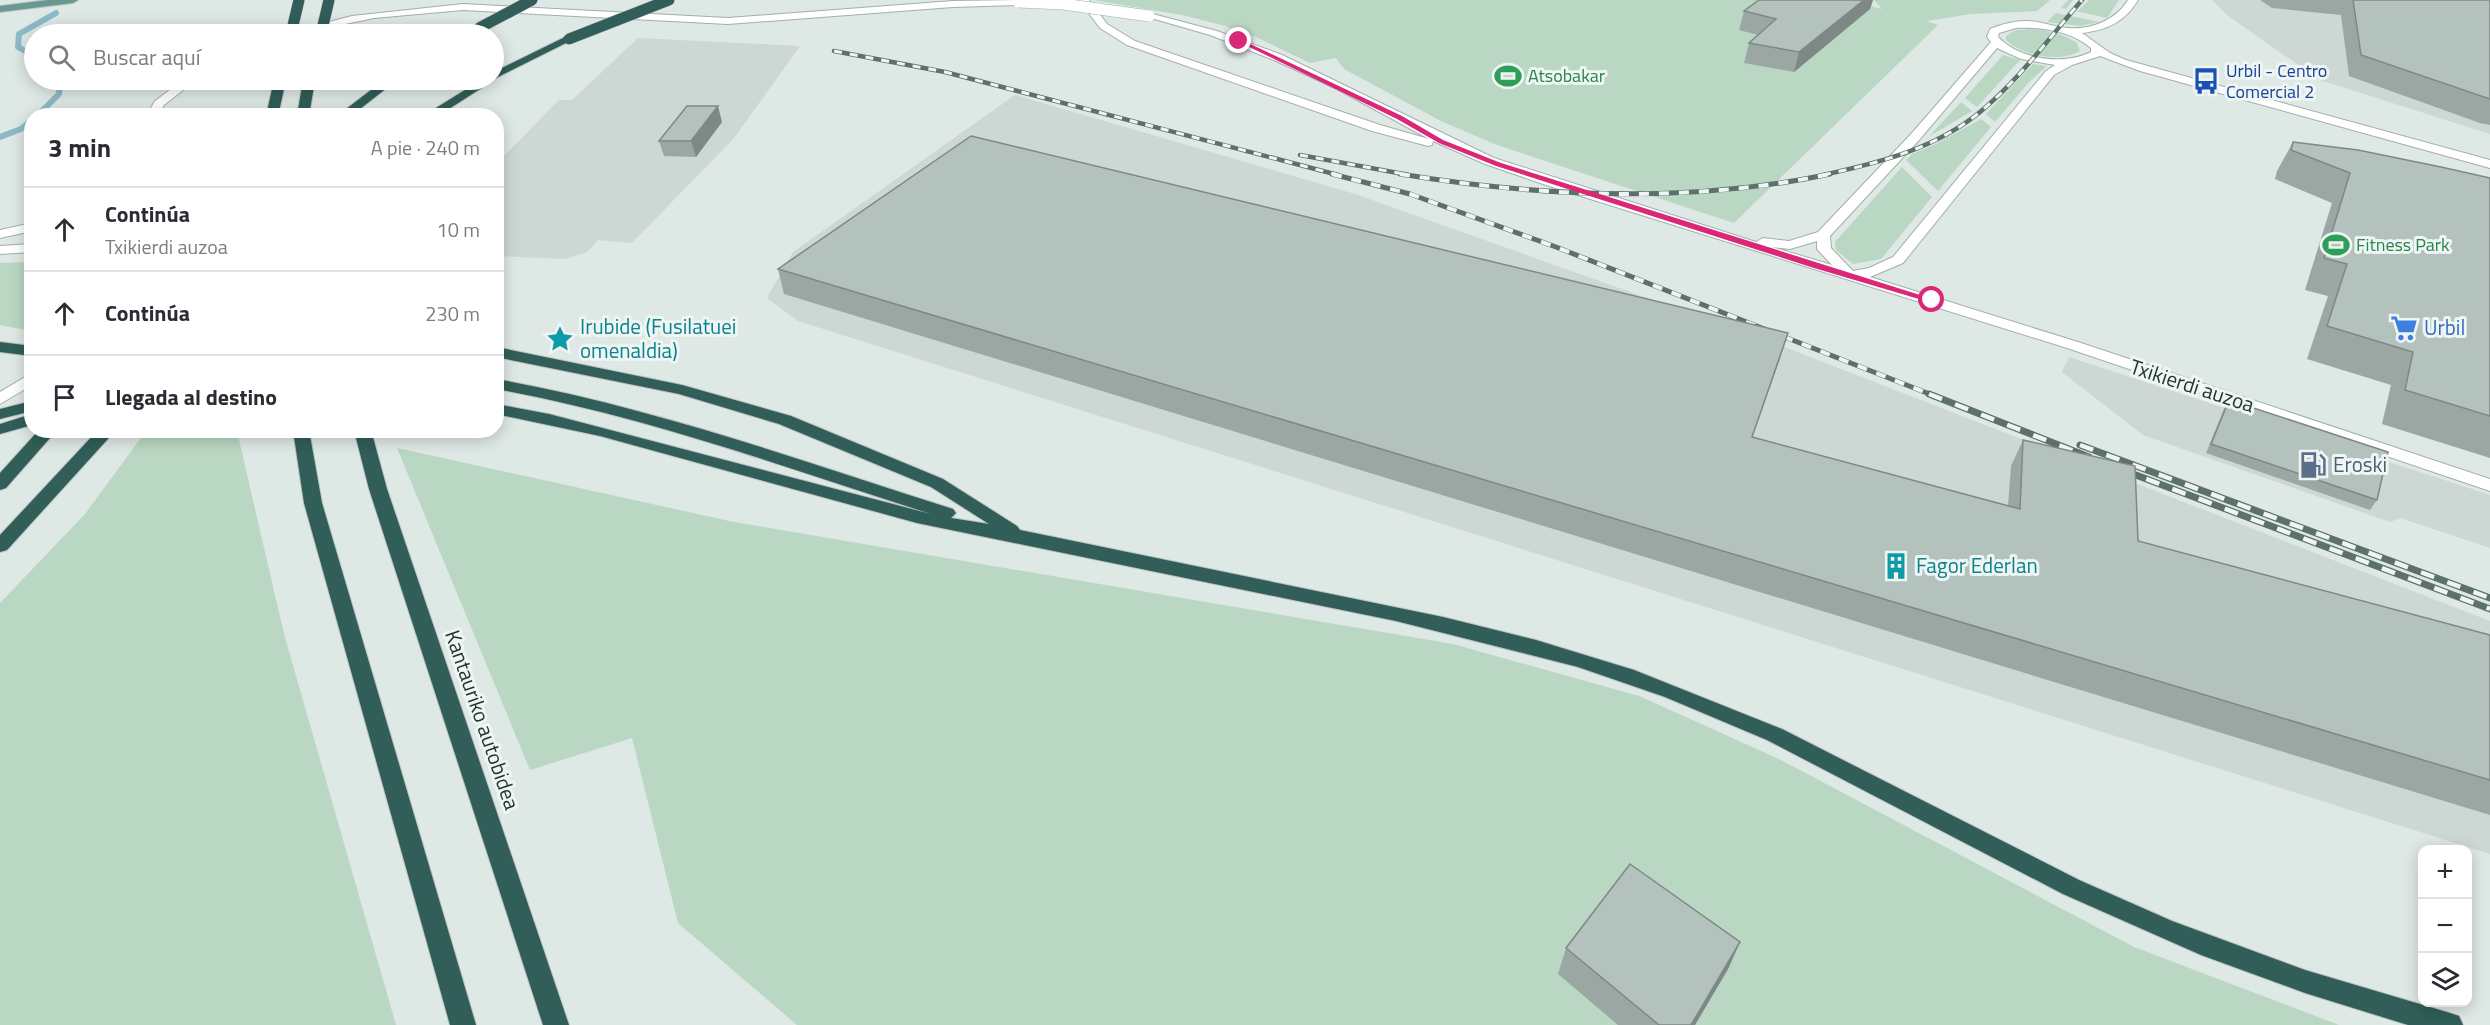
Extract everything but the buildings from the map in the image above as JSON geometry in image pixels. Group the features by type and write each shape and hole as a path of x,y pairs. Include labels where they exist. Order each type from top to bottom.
{"highway":[{"path":"293,24 299,0"},
{"path":"323,24 329,0"},
{"path":"486,24 532,0"},
{"path":"504,71 569,39 669,0"},
{"path":"274,108 278,90"},
{"path":"304,108 307,90"},
{"path":"354,108 378,90"},
{"path":"442,108 472,90"},
{"path":"0,347 24,350"},
{"path":"504,353 682,390 785,420 937,483 1020,536"},
{"path":"504,385 588,400 732,440 1020,536"},
{"path":"0,414 24,408"},
{"path":"504,410 549,418 820,494 919,518 1020,536 1386,612 1519,643 1621,673 1726,712 1779,735 2068,885 2155,925 2280,974 2450,1025"},
{"path":"0,429 24,422"},
{"path":"0,484 42,438"},
{"path":"0,546 101,438"},
{"path":"302,438 313,503 463,1025"},
{"name":"Kantauriko autobidea","path":"364,438 378,489 506,868 556,1025"}],"main road":[{"path":"0,9 73,0"}],"street":[{"path":"1084,0 1092,16 1103,27 1131,43 1376,128 1454,148"},
{"path":"2064,31 2109,24 2122,16 2133,0"},
{"path":"335,24 371,16 463,7 702,22 953,4 1018,2 1063,4 1149,15 1183,22 1239,41 1400,118 1454,148"},
{"path":"2069,63 2019,55 1995,43 1992,37 1994,32 2001,27 2029,25 2064,31 2090,42 2108,57 2144,69 2490,164"},
{"path":"1400,118 1499,156 1765,242 1791,245 1823,235 1916,136 1995,43"},
{"path":"1823,235 1824,249 1851,277 1873,272 1898,260 2050,73 2069,63 2090,58 2096,54 2096,49"},
{"path":"156,108 159,103 177,90"},
{"name":"Txikierdi auzoa","path":"1454,148 1593,196 1893,290 2490,485"},
{"path":"0,234 24,229"},
{"path":"0,250 24,248"},
{"path":"0,399 24,383"}],"shaded area":[{"path":"2212,0 2490,0 2490,134 2320,80 2228,16"},
{"path":"638,38 800,46 734,138 632,243 598,240 587,252 565,259 504,256 504,156 559,100 572,100"},
{"name":"Fagor Ederlan","path":"1015,95 1355,194 1782,346 2490,621 2490,854 2472,848 2472,845 2461,845 798,321 767,298 793,252"},
{"name":"Eroski","path":"2069,357 2490,495 2490,548 2400,518 2390,522 2143,435 2062,372"}],"green space":[{"path":"1094,0 1843,0 1882,9 1874,0 2050,0 2037,11 1971,14 1927,21 1938,25 1734,223 1497,145 1441,121 1344,69 1336,58 1310,63 1256,37 1225,26 1187,16"},
{"path":"2068,0 2073,0 2066,9 2078,11 2089,0 2119,0 2107,18 2061,8"},
{"path":"2056,13 2099,22 2080,26 2047,22"},
{"path":"2016,30 2040,30 2055,33 2077,43 2080,51 2062,57 2032,54 2013,46 2006,40 2006,36"},
{"path":"2003,55 2020,60 1977,107 1965,98"},
{"path":"2033,64 2047,66 2030,81 1995,122 1986,114"},
{"path":"1961,102 1972,111 1930,136 1934,131"},
{"path":"1981,119 1991,127 1938,191 1906,160 1912,154 1934,145"},
{"path":"1902,167 1932,197 1881,259 1853,264 1836,250 1835,242"},
{"path":"24,262 24,330 0,325 0,263"},
{"path":"141,438 239,438 284,634 396,1025 0,1025 0,603 85,514"},
{"path":"397,448 734,522 1453,644 1639,696 1779,759 2134,947 2339,1025 797,1025 678,923 632,738 530,770"}],"waterway":[{"path":"37,24 56,13"},
{"path":"24,31 19,34 18,47 24,50"},
{"path":"45,108 59,94 59,90"},
{"path":"0,137 24,127"}],"railway":[{"path":"1823,175 1905,153 1963,125 2008,86 2082,0"},
{"path":"834,51 945,72 1338,175"},
{"path":"1300,155 1409,175"},
{"path":"1332,174 1410,194 1556,247 1932,395"},
{"path":"1400,174 1507,188 1615,194 1723,190 1777,184 1830,174"},
{"path":"1929,394 2089,457"},
{"path":"2080,445 2490,598"},
{"path":"2120,469 2490,609"}],"place":[{"name":"Atsobakar","path":"1508,76"},
{"name":"Urbil - Centro Comercial 2","path":"2206,81"},
{"name":"Fitness Park","path":"2336,245"},
{"name":"Urbil","path":"2404,328"},
{"name":"Irubide (Fusilatuei omenaldia)","path":"560,339"},
{"name":"Eroski","path":"2313,465"},
{"name":"Fagor Ederlan","path":"1896,566"}],"route":[{"path":"1239,41 1400,118 1441,142 1499,165 1817,267 1932,300"}]}
